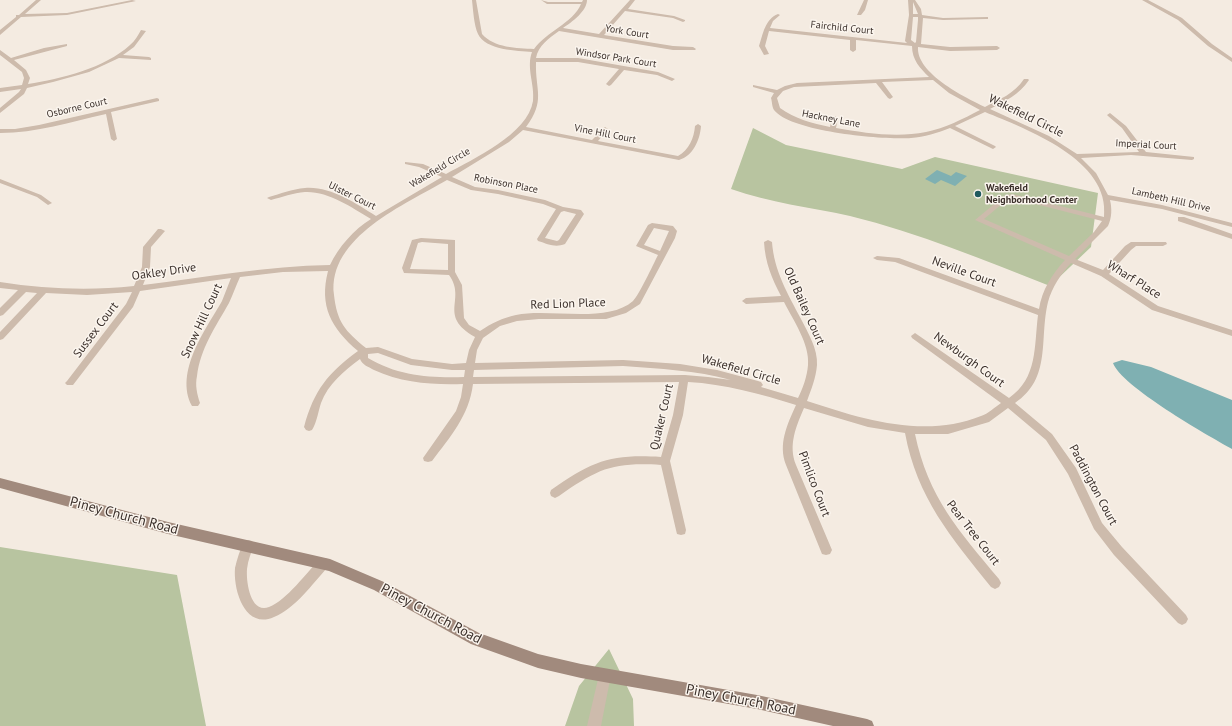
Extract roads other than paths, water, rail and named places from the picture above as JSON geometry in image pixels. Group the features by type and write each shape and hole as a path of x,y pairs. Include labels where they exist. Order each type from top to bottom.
{"street":[{"path":"0,33 18,16 39,0"},
{"path":"474,0 480,34 484,39 503,48 536,51"},
{"path":"543,0 547,3 585,1"},
{"path":"600,36 626,10 633,0"},
{"path":"859,14 864,10 866,0"},
{"name":"Wakefield Circle","path":"364,351 364,360 392,373 422,380 684,379 723,382 856,421 882,427 909,430 938,429 967,425 994,415 1010,404 1022,393 1030,382 1036,369 1042,313 1050,286 1060,270 1099,232 1107,220 1106,197 1096,178 1075,156 1047,137 983,109 951,92 933,78 915,56 915,45 908,41 911,0"},
{"name":"Wakefield Circle","path":"911,0 918,6 921,17"},
{"path":"1144,0 1180,19 1210,45 1232,60"},
{"path":"18,16 59,15 134,1"},
{"name":"Wakefield Circle","path":"585,1 576,14 544,41 536,51 533,60 536,102 531,115 521,128 507,141 376,219 353,238 332,268 330,297 334,319 341,331 364,351 378,350 399,358 424,364 470,367 623,363 680,367 717,373 742,380 786,395 801,404"},
{"path":"626,10 674,17 683,21"},
{"path":"766,54 762,46 767,29 771,19 778,15"},
{"path":"911,15 921,17 986,18"},
{"path":"915,45 919,43 921,17"},
{"path":"0,25 8,25"},
{"name":"York Court","path":"558,29 673,48 694,49"},
{"name":"Fairchild Court","path":"767,29 959,49 997,48"},
{"path":"0,90 25,87 79,73 117,56 135,42 143,31"},
{"path":"853,38 853,50"},
{"path":"10,60 46,48 66,45"},
{"path":"0,52 26,74 25,87 17,98 0,111"},
{"path":"117,56 149,59"},
{"name":"Windsor Park Court","path":"533,60 572,60 622,68 672,79"},
{"path":"609,84 622,68"},
{"path":"755,86 778,92 791,86 803,84 933,78"},
{"name":"Hackney Lane","path":"778,92 774,98 774,105 782,114 804,124 877,136 906,137 930,133 950,126 1013,95 1021,88 1026,80"},
{"path":"878,81 890,97"},
{"name":"Osborne Court","path":"0,131 28,129 157,100"},
{"path":"108,112 114,139"},
{"path":"1110,115 1124,127 1143,153"},
{"path":"833,129 835,118"},
{"name":"Vine Hill Court","path":"521,128 670,158 684,156 698,134 698,126"},
{"path":"950,126 993,147"},
{"path":"593,142 605,129"},
{"name":"Imperial Court","path":"1075,156 1143,153 1192,158"},
{"name":"Robinson Place","path":"407,163 421,165 473,189 498,192 538,200 562,209 578,212 580,215 562,242 557,244 543,240 541,237 562,209"},
{"path":"0,181 40,196 48,203"},
{"name":"Ulster Court","path":"271,198 302,190 313,190 334,197 376,219"},
{"name":"Wharf Place","path":"1107,220 1012,196 1006,198 979,220 1070,261 1082,264 1104,274 1155,308 1232,333"},
{"name":"Lambeth Hill Drive","path":"1106,197 1168,208 1232,225"},
{"path":"1181,219 1232,237"},
{"name":"Sussex Court","path":"70,383 123,315 138,288 146,267 147,247 161,231"},
{"path":"428,458 463,407 469,381 470,367 475,348 481,336 466,328 460,320 459,285 451,272 452,242 423,240 415,242 406,271 451,272"},
{"name":"Old Bailey Court","path":"768,242 770,261 812,355 810,373 801,404"},
{"path":"1104,274 1128,248 1134,244 1163,244"},
{"name":"Red Lion Place","path":"481,336 491,328 514,318 609,315 627,310 637,302 662,254"},
{"name":"Neville Court","path":"877,258 896,260 1042,313"},
{"name":"Oakley Drive","path":"0,285 24,289 44,290 138,288 237,274 286,269 332,268"},
{"name":"Snow Hill Court","path":"195,403 191,389 195,365 204,340 225,302 237,274"},
{"path":"0,313 24,289"},
{"path":"0,337 44,290"},
{"path":"746,301 787,299"},
{"name":"Newburgh Court","path":"915,336 1010,404"},
{"path":"309,427 312,411 321,389 335,374 364,351"},
{"name":"Quaker Court","path":"680,530 665,461 678,414 684,379"},
{"name":"Pimlico Court","path":"801,404 792,426 787,450 792,468 826,550"},
{"name":"Paddington Court","path":"1010,404 1040,428 1056,445 1072,471 1098,526 1118,551 1182,619"},
{"name":"Pear Tree Court","path":"909,430 917,468 932,501 949,527 995,582"},
{"path":"555,493 589,470 609,462 636,459 665,461"},
{"name":"Piney Church Road","path":"0,483 168,528 324,563 350,572 379,586 476,639 538,662 757,702 867,726"},
{"path":"248,545 241,569 241,578 245,600 249,607 260,614 271,612 281,605 324,563"},
{"path":"594,726 605,675"}],"water":[{"path":"937,170 951,176 956,172 967,176 955,186 941,180 935,184 925,179"},
{"path":"1122,360 1151,367 1232,400 1232,449 1166,409 1131,384 1119,373 1113,363"}],"place":[{"name":"Wakefield Neighborhood Center","path":"978,194"}]}
